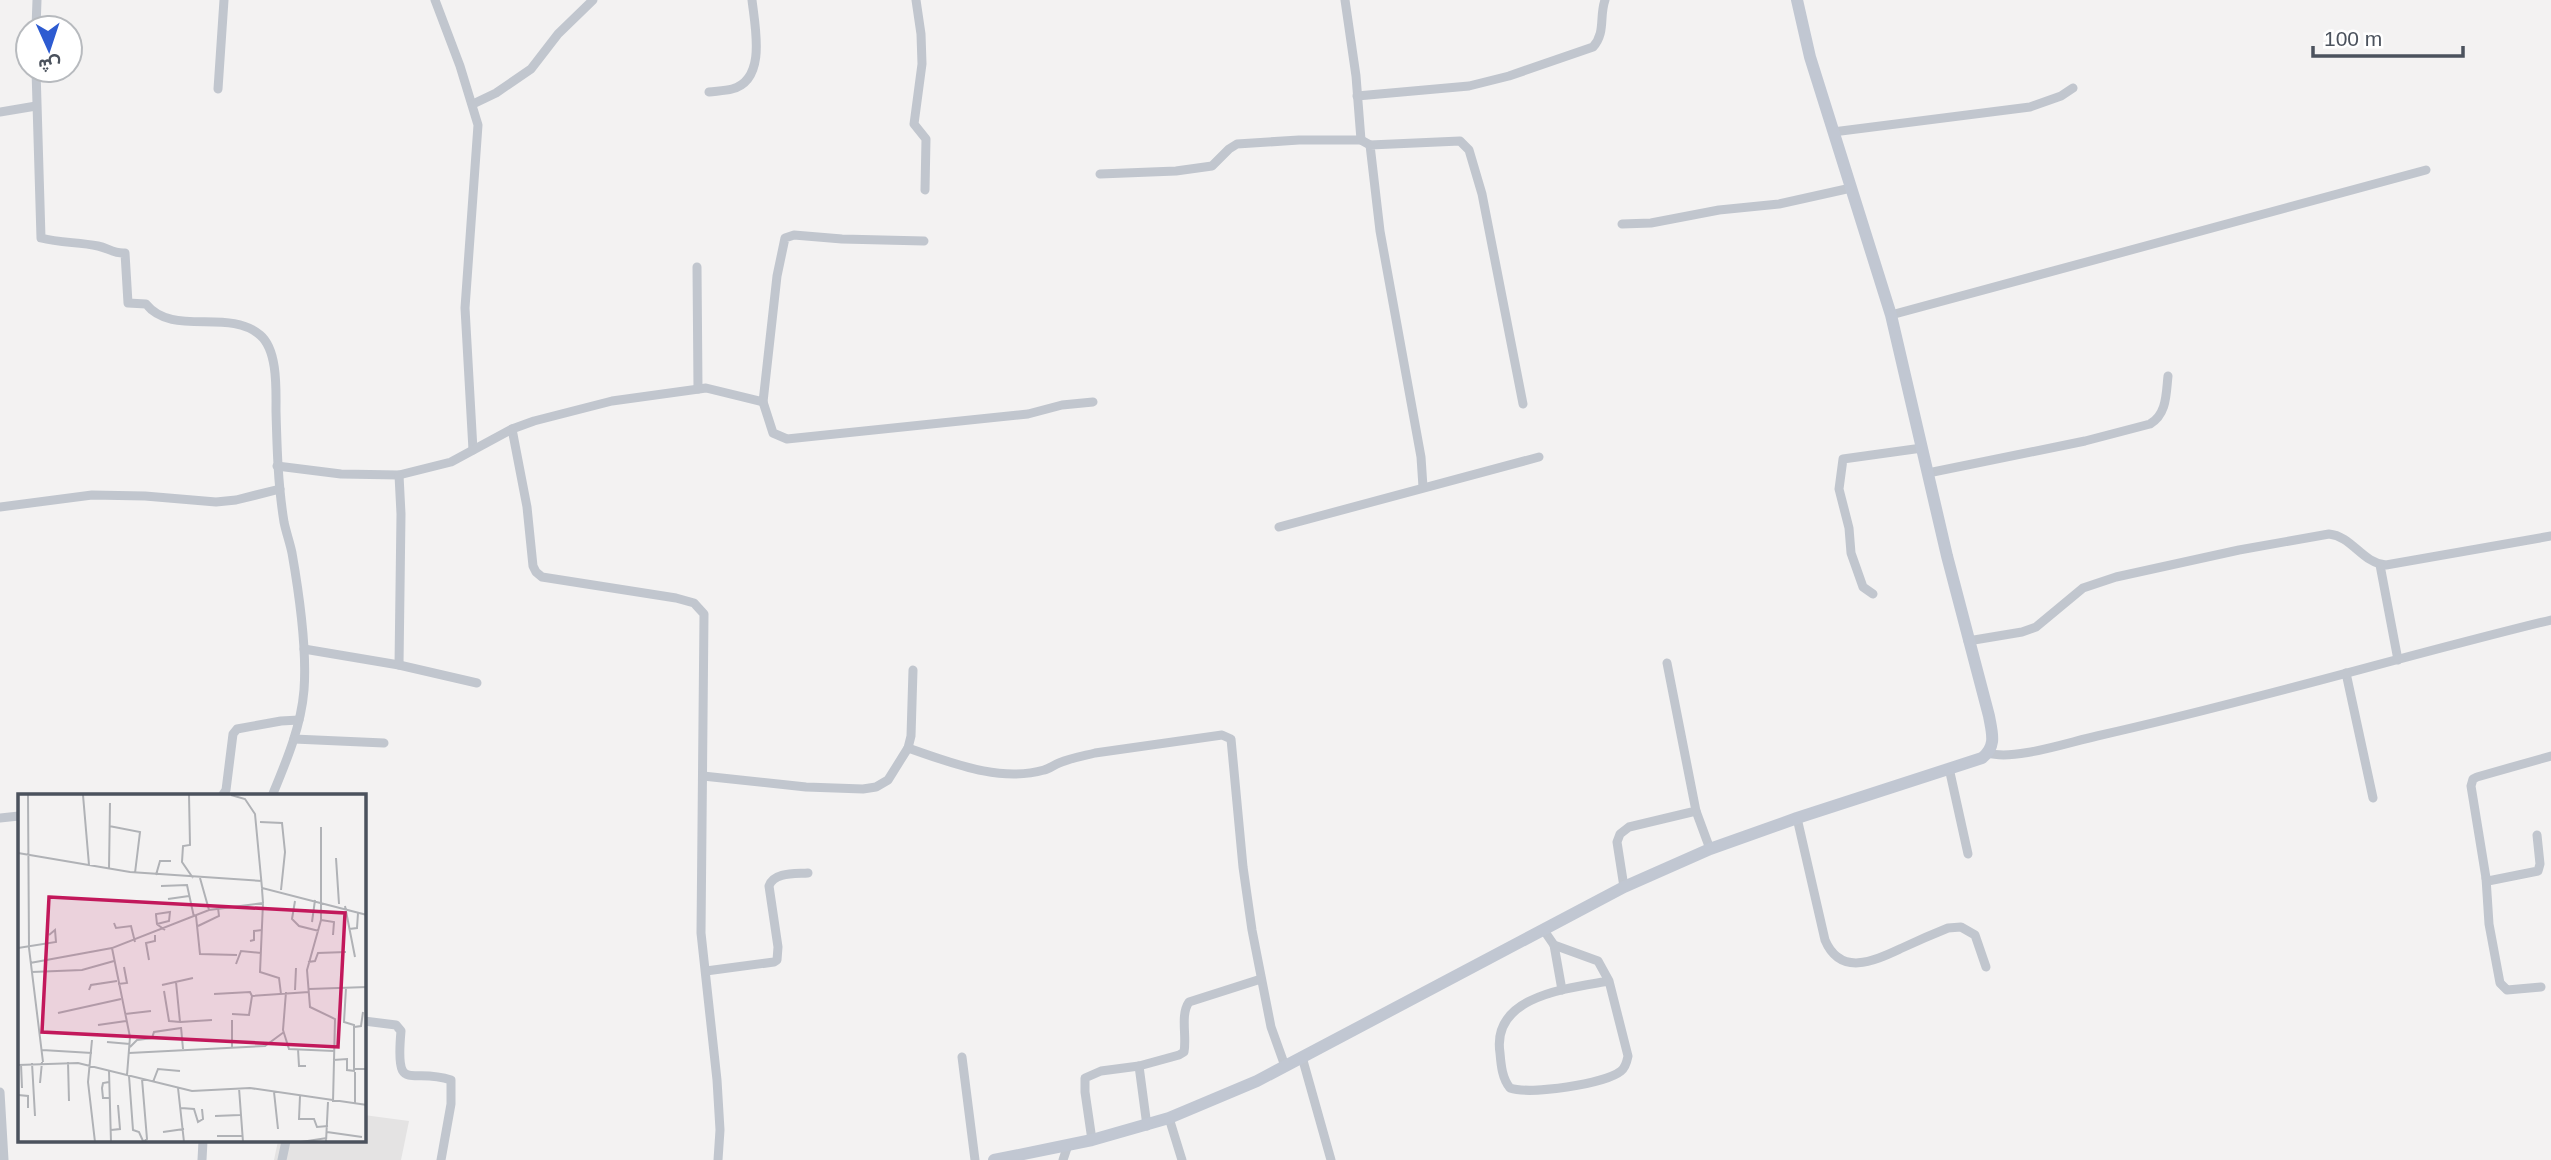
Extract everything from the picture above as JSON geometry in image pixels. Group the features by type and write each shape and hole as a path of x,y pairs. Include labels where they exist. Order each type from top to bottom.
{"street":[{"path":"218,89 224,0"},
{"path":"435,0 473,104 478,125 466,308 473,450"},
{"path":"473,104 531,69 558,34 593,0"},
{"path":"709,92 732,89 743,84 753,74 755,59 752,0"},
{"path":"916,0 922,64 915,124 926,139 925,190"},
{"path":"1345,0 1357,96 1417,437 1423,487"},
{"path":"1357,96 1469,86 1509,76 1593,47 1598,42 1603,26 1605,0"},
{"path":"994,1160 1092,1140 1169,1118 1285,1066 1624,887 1710,849 1982,758 1988,753 1993,740 1992,733 1891,315 1810,57 1797,0"},
{"path":"36,84 41,238 107,248 116,254 125,253 128,303 146,304 153,312 178,320 242,326 261,335 272,358 276,381 277,466 285,525 292,552 304,649 304,690 299,720 273,794"},
{"path":"1833,132 2030,107 2061,96 2073,88"},
{"path":"0,112 36,106"},
{"path":"1100,174 1212,166 1237,144 1299,140 1460,141 1469,150 1482,194 1523,404"},
{"path":"1891,315 2426,170"},
{"path":"1622,224 1658,222 1709,212 1779,204 1851,188"},
{"path":"924,241 794,235 785,239 777,276 763,402 773,433 787,439 1028,414 1062,405 1093,402"},
{"path":"697,267 698,389"},
{"path":"1928,473 2085,441 2150,424 2159,419 2163,410 2168,376"},
{"path":"277,466 341,474 399,475 436,467 512,429 576,409 698,389 715,390 763,402"},
{"path":"512,429 536,572 542,577 676,598 694,603 703,611 701,933 720,1130 718,1160"},
{"path":"1873,594 1863,587 1851,553 1849,527 1839,489 1843,459 1922,448"},
{"path":"1279,527 1539,457"},
{"path":"399,475 399,665"},
{"path":"0,508 92,495 216,502 280,489"},
{"path":"1968,641 2036,627 2083,588 2116,577 2239,550 2329,534 2338,535 2367,559 2380,565 2551,536"},
{"path":"2380,565 2398,660"},
{"path":"1988,753 1996,756 2021,753 2147,725 2551,620"},
{"path":"304,649 399,665 477,683"},
{"path":"1667,663 1696,811 1710,849"},
{"path":"703,776 806,787 876,787 888,780 908,748 911,737 913,670"},
{"path":"2346,673 2373,798"},
{"path":"223,794 233,734 237,729 253,724 299,720"},
{"path":"908,748 971,768 1003,774 1046,770 1077,757 1095,753 1222,735 1231,738 1243,867 1261,979 1271,1027 1285,1066"},
{"path":"294,739 384,743"},
{"path":"2541,987 2507,990 2500,983 2489,924 2486,878 2471,786 2473,779 2551,756"},
{"path":"1949,768 1968,854"},
{"path":"1624,887 1618,852 1619,834 1629,827 1696,811"},
{"path":"0,818 18,816"},
{"path":"1797,818 1825,940 1834,954 1853,963 1868,963 1948,928 1961,927 1975,935 1986,967"},
{"path":"2486,878 2492,882 2538,871 2540,864 2537,835"},
{"path":"706,971 777,960 778,947 768,886 775,877 808,873"},
{"path":"1543,929 1554,945 1562,990"},
{"path":"1554,945 1598,961 1609,981 1628,1056 1622,1071 1590,1081 1549,1090 1519,1091 1510,1088 1505,1081 1499,1047 1504,1026 1513,1013 1538,996 1609,981"},
{"path":"1092,1140 1085,1078 1101,1071 1139,1066 1184,1052 1184,1013 1189,1002 1261,979"},
{"path":"366,1021 396,1025 401,1031 398,1060 408,1076 451,1080 451,1104 441,1160"},
{"path":"1302,1056 1331,1160"},
{"path":"962,1057 975,1160"},
{"path":"1139,1066 1147,1126"},
{"path":"0,1092 4,1160"},
{"path":"1169,1118 1182,1160"},
{"path":"202,1160 203,1142"},
{"path":"282,1160 286,1142"},
{"path":"1063,1160 1068,1145"}],"shaded area":[{"path":"366,1115 409,1121 401,1160 274,1160 278,1142 366,1142"}]}
